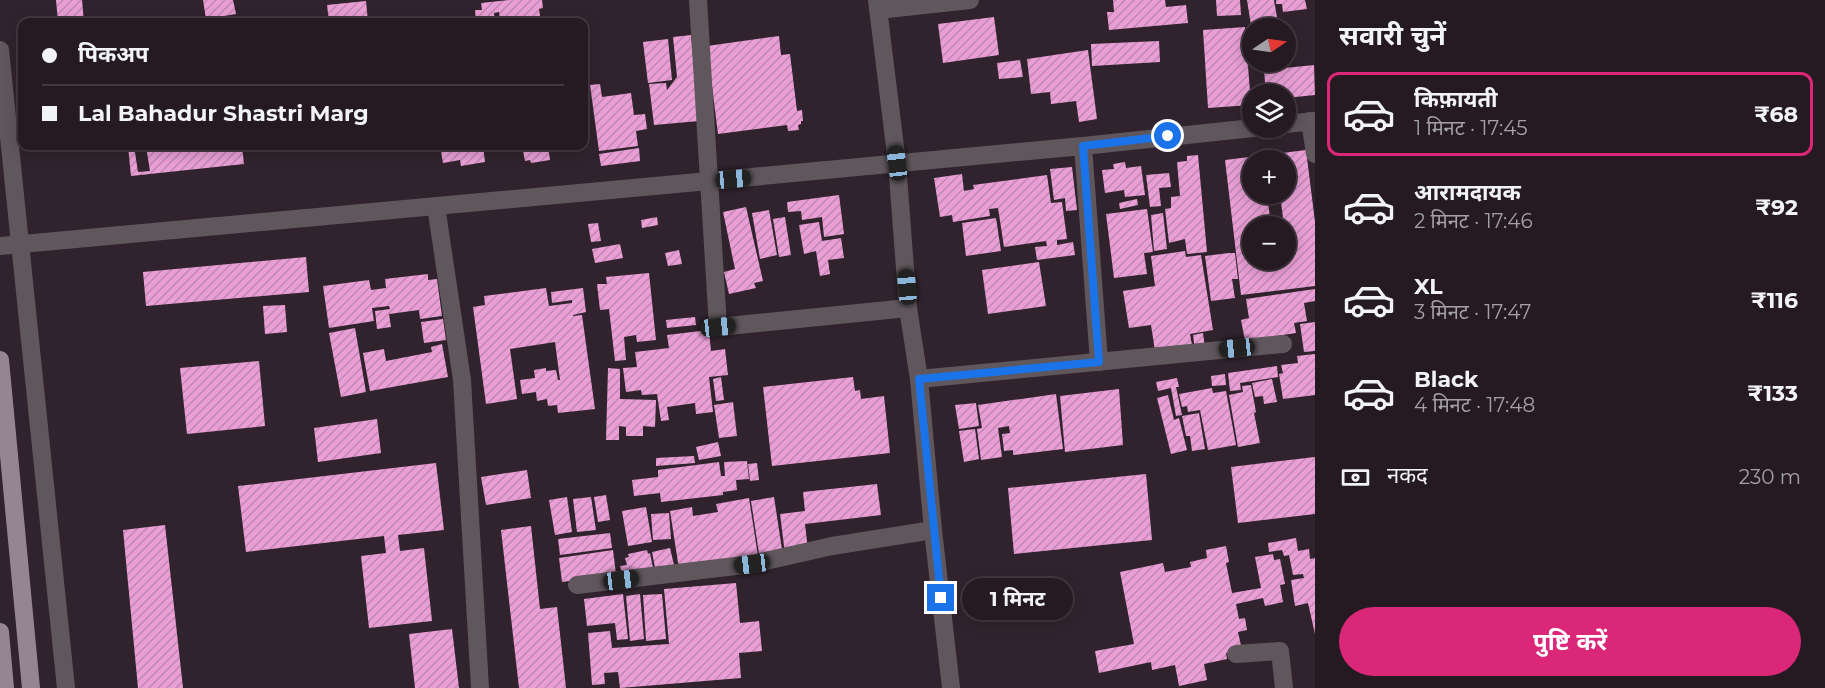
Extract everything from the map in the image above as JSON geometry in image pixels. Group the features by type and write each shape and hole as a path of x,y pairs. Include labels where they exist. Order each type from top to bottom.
{"main road":[{"path":"0,360 31,688"},
{"path":"0,632 5,688"}],"street":[{"path":"698,0 718,327 908,308"},
{"path":"951,688 919,379 908,308 897,163 877,5 970,0"},
{"path":"0,50 66,688"},
{"path":"1296,123 1313,121 1315,154"},
{"path":"0,246 1083,146 1242,129"},
{"path":"1083,146 1099,362"},
{"path":"436,206 462,380 480,688"},
{"path":"919,379 1283,344"},
{"path":"577,585 752,564 832,546 933,530"},
{"path":"1236,654 1280,651 1284,688"}],"building":[{"path":"56,0 82,0 84,18 81,16 58,18"},
{"path":"203,0 233,0 236,14 206,18"},
{"path":"542,0 543,8 539,9 540,18 500,18 499,12 494,13 495,18 476,18 475,10 482,10 481,3"},
{"path":"1113,0 1165,0 1166,7 1186,5 1188,23 1109,30 1107,12 1114,12"},
{"path":"1216,0 1240,0 1241,15 1217,16"},
{"path":"1247,0 1274,0 1277,18 1250,18"},
{"path":"1276,0 1305,0 1307,9 1283,12 1282,4 1276,4"},
{"path":"366,1 368,18 329,18 327,5"},
{"path":"994,17 999,55 943,63 938,24"},
{"path":"1242,27 1242,72 1248,72 1249,84 1242,84 1242,106 1208,108 1203,30"},
{"path":"691,35 699,121 654,125 649,84 666,83 667,90 677,77 673,37"},
{"path":"779,36 781,55 790,54 797,111 802,110 803,121 798,125 799,130 788,131 787,125 718,134 707,46"},
{"path":"668,39 672,80 648,83 643,42"},
{"path":"1159,41 1160,62 1092,66 1091,44"},
{"path":"1088,50 1097,119 1079,122 1076,101 1051,104 1050,92 1031,94 1027,59"},
{"path":"1020,60 1023,77 999,79 997,63"},
{"path":"1314,65 1315,95 1296,97 1296,84 1265,84 1264,72 1296,72 1296,67"},
{"path":"600,84 602,97 631,93 634,115 645,114 647,129 636,131 638,146 599,151 590,85"},
{"path":"639,148 640,161 601,166 599,154"},
{"path":"128,150 135,150 138,172 150,171 147,150 242,150 244,164 131,176"},
{"path":"441,150 484,150 485,162 461,166 460,160 443,163"},
{"path":"523,150 549,150 550,160 531,163 530,160 525,161"},
{"path":"1306,150 1315,222 1315,286 1241,295 1225,160 1242,158 1242,204 1268,204 1270,216 1242,216 1242,270 1296,270 1296,216 1283,216 1281,204 1296,204 1296,151"},
{"path":"1198,155 1207,252 1187,254 1185,239 1169,243 1165,209 1171,208 1171,197 1180,196 1177,162 1187,161 1187,156"},
{"path":"1125,162 1126,168 1141,166 1145,195 1125,197 1124,190 1105,193 1102,170 1114,169 1113,164"},
{"path":"1072,167 1077,210 1066,211 1065,198 1054,200 1050,169"},
{"path":"1169,173 1171,187 1159,188 1161,206 1150,207 1146,175"},
{"path":"962,174 964,191 974,189 973,185 1047,175 1051,203 1062,202 1067,239 1057,240 1057,245 1073,242 1075,255 1037,260 1035,247 1047,246 1046,241 1004,247 998,208 989,209 990,216 953,222 952,215 940,217 934,178"},
{"path":"839,195 844,234 824,237 822,217 802,220 801,211 788,212 787,202"},
{"path":"1137,199 1138,205 1120,209 1119,203"},
{"path":"746,207 763,281 754,283 756,288 729,294 724,272 735,269 723,212"},
{"path":"1147,209 1153,252 1144,253 1147,274 1114,278 1106,214"},
{"path":"769,210 777,255 760,259 752,213"},
{"path":"1163,213 1167,249 1154,251 1151,215"},
{"path":"657,217 658,225 642,228 641,220"},
{"path":"785,217 791,255 779,257 773,219"},
{"path":"996,218 1001,251 966,256 962,223"},
{"path":"819,222 822,241 841,238 844,258 828,260 830,274 820,276 816,251 804,254 799,225"},
{"path":"598,223 601,241 591,242 588,224"},
{"path":"620,244 623,258 595,263 592,249"},
{"path":"679,250 682,264 668,266 665,253"},
{"path":"1185,251 1186,257 1201,255 1213,330 1190,334 1192,345 1155,351 1151,325 1129,328 1123,291 1155,286 1151,256"},
{"path":"1235,253 1238,279 1232,279 1235,298 1211,301 1205,256"},
{"path":"306,257 309,292 146,306 143,272"},
{"path":"1039,262 1046,306 988,314 982,270"},
{"path":"649,273 656,340 637,342 636,335 624,337 626,360 615,361 609,309 600,310 597,284 607,284 606,277"},
{"path":"428,274 428,280 437,279 442,316 420,319 419,310 389,314 391,327 377,329 375,311 390,309 389,306 372,308 374,321 329,328 323,286 369,280 371,290 386,288 385,279"},
{"path":"546,288 549,306 572,303 572,300 552,303 551,292 583,288 586,312 573,316 582,315 595,409 558,413 557,405 548,406 547,399 537,401 536,392 522,394 520,380 535,378 534,370 546,368 546,371 556,370 558,380 560,380 555,342 510,349 517,399 486,404 473,307 485,305 484,296"},
{"path":"1315,289 1315,301 1304,303 1307,321 1294,323 1296,333 1245,341 1241,320 1249,318 1246,299"},
{"path":"285,305 287,332 265,334 263,306"},
{"path":"695,317 696,325 667,328 666,320"},
{"path":"443,319 446,340 424,343 421,322"},
{"path":"1315,322 1315,351 1304,352 1300,324"},
{"path":"355,328 366,392 341,397 329,333"},
{"path":"709,330 711,351 725,349 728,375 709,377 713,412 696,414 695,403 667,407 669,420 661,421 657,394 642,395 641,390 626,392 623,368 637,367 635,352 669,348 667,335"},
{"path":"1203,333 1205,348 1195,350 1193,335"},
{"path":"442,344 448,377 370,391 363,353 384,349 386,361 432,352 431,347"},
{"path":"1315,354 1315,395 1283,399 1279,374 1283,373 1281,365 1298,363 1297,356"},
{"path":"259,361 265,426 187,434 180,368"},
{"path":"1277,366 1278,377 1240,383 1241,390 1230,391 1228,373"},
{"path":"608,368 620,369 620,399 656,400 655,427 643,426 643,436 626,436 626,427 619,426 619,440 606,440"},
{"path":"1225,374 1226,385 1212,386 1211,376"},
{"path":"721,377 724,400 716,401 713,379"},
{"path":"853,377 855,391 860,390 861,399 884,396 890,453 772,466 763,387"},
{"path":"1177,378 1179,387 1176,387 1182,415 1176,416 1171,388 1158,391 1156,382"},
{"path":"1272,379 1277,402 1264,404 1263,396 1255,397 1252,383"},
{"path":"1251,385 1260,443 1238,447 1229,395 1243,392 1242,386"},
{"path":"1212,388 1213,393 1226,391 1236,445 1208,450 1200,410 1188,412 1187,406 1182,407 1179,394"},
{"path":"1119,389 1123,445 1065,452 1060,396"},
{"path":"1056,394 1063,449 1013,455 1013,450 1004,451 1002,434 1010,433 1009,426 998,428 1002,457 981,460 977,429 982,428 978,405"},
{"path":"1168,395 1174,420 1179,418 1187,450 1171,454 1157,398"},
{"path":"733,402 737,436 719,438 714,405"},
{"path":"976,403 979,426 959,429 955,405"},
{"path":"1199,413 1205,449 1192,451 1190,436 1186,436 1182,416"},
{"path":"377,419 381,453 318,462 314,428"},
{"path":"975,429 979,459 964,462 959,431"},
{"path":"718,442 721,456 699,460 696,447"},
{"path":"694,456 695,463 656,466 656,458"},
{"path":"1315,457 1315,514 1238,523 1231,467"},
{"path":"747,461 749,479 736,480 737,490 723,492 723,495 661,502 660,493 634,496 632,480 658,477 658,470 719,462 721,476 725,476 724,462"},
{"path":"436,463 444,530 398,535 400,551 424,548 432,621 369,628 361,556 386,553 384,536 246,552 238,486"},
{"path":"757,463 759,480 750,481 748,464"},
{"path":"527,470 531,498 486,505 481,477"},
{"path":"1146,474 1152,540 1014,554 1008,488"},
{"path":"877,484 881,515 805,524 809,559 786,562 780,514 805,511 803,492"},
{"path":"606,495 610,520 598,522 594,497"},
{"path":"567,497 572,532 555,535 549,500"},
{"path":"591,497 596,530 577,532 573,499"},
{"path":"774,497 783,556 760,560 751,501"},
{"path":"749,498 758,556 679,569 670,511 692,507 693,516 718,512 716,504"},
{"path":"646,507 652,542 628,546 622,511"},
{"path":"669,513 671,539 653,540 651,514"},
{"path":"165,525 183,688 138,688 123,530"},
{"path":"531,526 540,609 557,607 566,688 519,688 501,530"},
{"path":"610,533 612,548 560,555 558,539"},
{"path":"1296,538 1298,551 1309,549 1310,559 1315,558 1315,634 1308,603 1295,606 1291,580 1304,578 1303,574 1293,575 1289,555 1284,556 1282,550 1269,552 1268,543"},
{"path":"1226,546 1229,562 1226,563 1232,593 1261,588 1255,557 1273,554 1274,560 1280,559 1285,584 1280,585 1283,602 1265,606 1263,598 1236,604 1239,619 1245,618 1247,630 1238,632 1242,650 1226,653 1227,659 1204,664 1207,680 1179,686 1175,665 1152,670 1151,662 1099,673 1095,651 1134,644 1120,572 1163,563 1165,572 1191,567 1190,562 1207,558 1206,550"},
{"path":"670,548 675,569 656,573 652,552"},
{"path":"613,550 616,574 562,582 559,558"},
{"path":"647,550 648,554 650,553 654,573 623,579 620,566 627,565 625,558 629,557 628,554"},
{"path":"736,583 740,623 759,621 762,651 739,653 741,678 620,688 618,672 604,673 605,684 592,685 588,633 610,631 612,648 669,644 664,589"},
{"path":"623,594 628,639 617,640 615,623 587,626 584,599"},
{"path":"640,594 644,639 630,641 626,596"},
{"path":"662,594 666,639 646,641 643,595"},
{"path":"452,629 459,688 415,688 409,634"}],"route":[{"path":"941,598 919,379 1099,362 1083,146 1168,136"}]}
